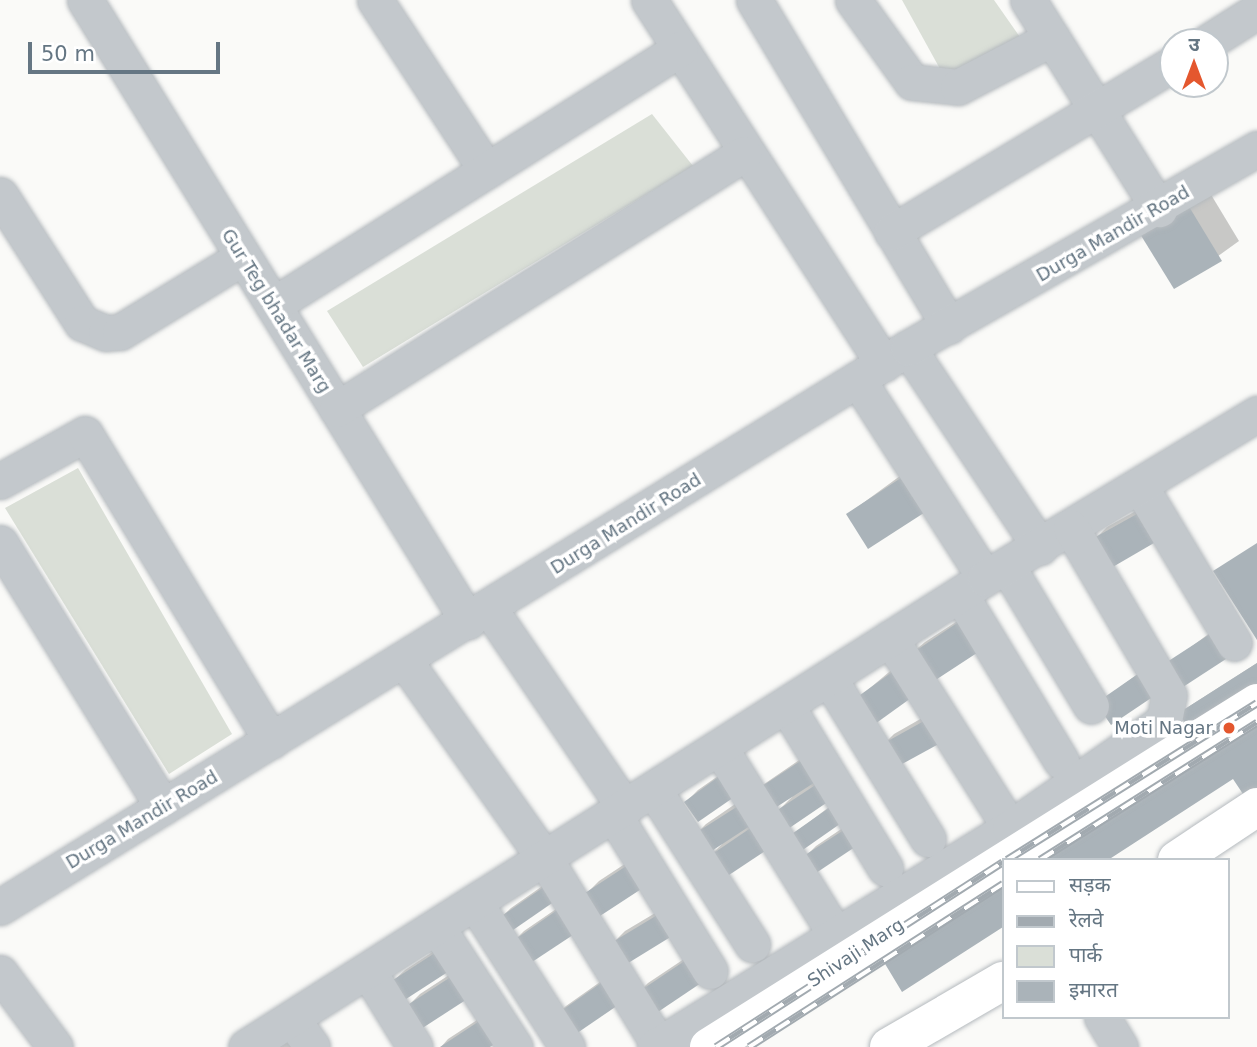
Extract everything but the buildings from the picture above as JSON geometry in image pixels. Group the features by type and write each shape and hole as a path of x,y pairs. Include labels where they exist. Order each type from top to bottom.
{"main road":[{"name":"Shivaji Marg","path":"1011,858 1257,704"},
{"path":"1180,858 1257,807"},
{"name":"Shivaji Marg","path":"709,1047 1002,864"},
{"path":"889,1047 1002,982"}],"street":[{"name":"Gur Teg bhadar Marg","path":"85,0 337,409 478,615 631,804"},
{"path":"375,0 487,171"},
{"path":"754,0 949,326"},
{"path":"853,0 912,82 958,87 1052,38"},
{"path":"1028,0 1159,209"},
{"path":"652,1 744,154 884,364 1040,547"},
{"path":"1229,29 1257,11"},
{"path":"273,305 680,49"},
{"path":"892,232 1159,73"},
{"name":"Durga Mandir Road","path":"0,907 884,364 1159,209 1257,149"},
{"path":"337,409 744,154"},
{"path":"0,195 82,323 106,333 120,331 243,257"},
{"path":"884,364 984,580 1062,761"},
{"path":"246,1047 302,1033 368,971 890,638 1256,416"},
{"path":"0,481 85,435 272,741"},
{"path":"1140,486 1234,643"},
{"path":"404,660 545,859 657,1046 1010,828 1168,713 1169,695 1071,528"},
{"path":"0,543 163,807"},
{"path":"984,580 1091,706"},
{"path":"890,638 1010,828"},
{"path":"829,678 928,839"},
{"path":"786,705 885,868"},
{"path":"720,748 836,935"},
{"path":"631,804 752,944"},
{"path":"631,804 710,971"},
{"path":"475,903 567,1047"},
{"path":"437,927 515,1047"},
{"path":"368,971 415,1047"},
{"path":"0,974 54,1047"},
{"path":"1103,1019 1121,1047"}],"green space":[{"path":"902,0 994,0 1022,40 945,78"},
{"path":"652,114 693,166 363,367 327,311"},
{"path":"78,468 232,734 169,774 5,508"}],"railway":[{"path":"1010,858 1257,703"},
{"path":"1043,858 1257,723"},
{"path":"716,1047 1002,863"},
{"path":"749,1047 1002,885"}],"place":[{"name":"Moti Nagar","path":"1229,728"}]}
